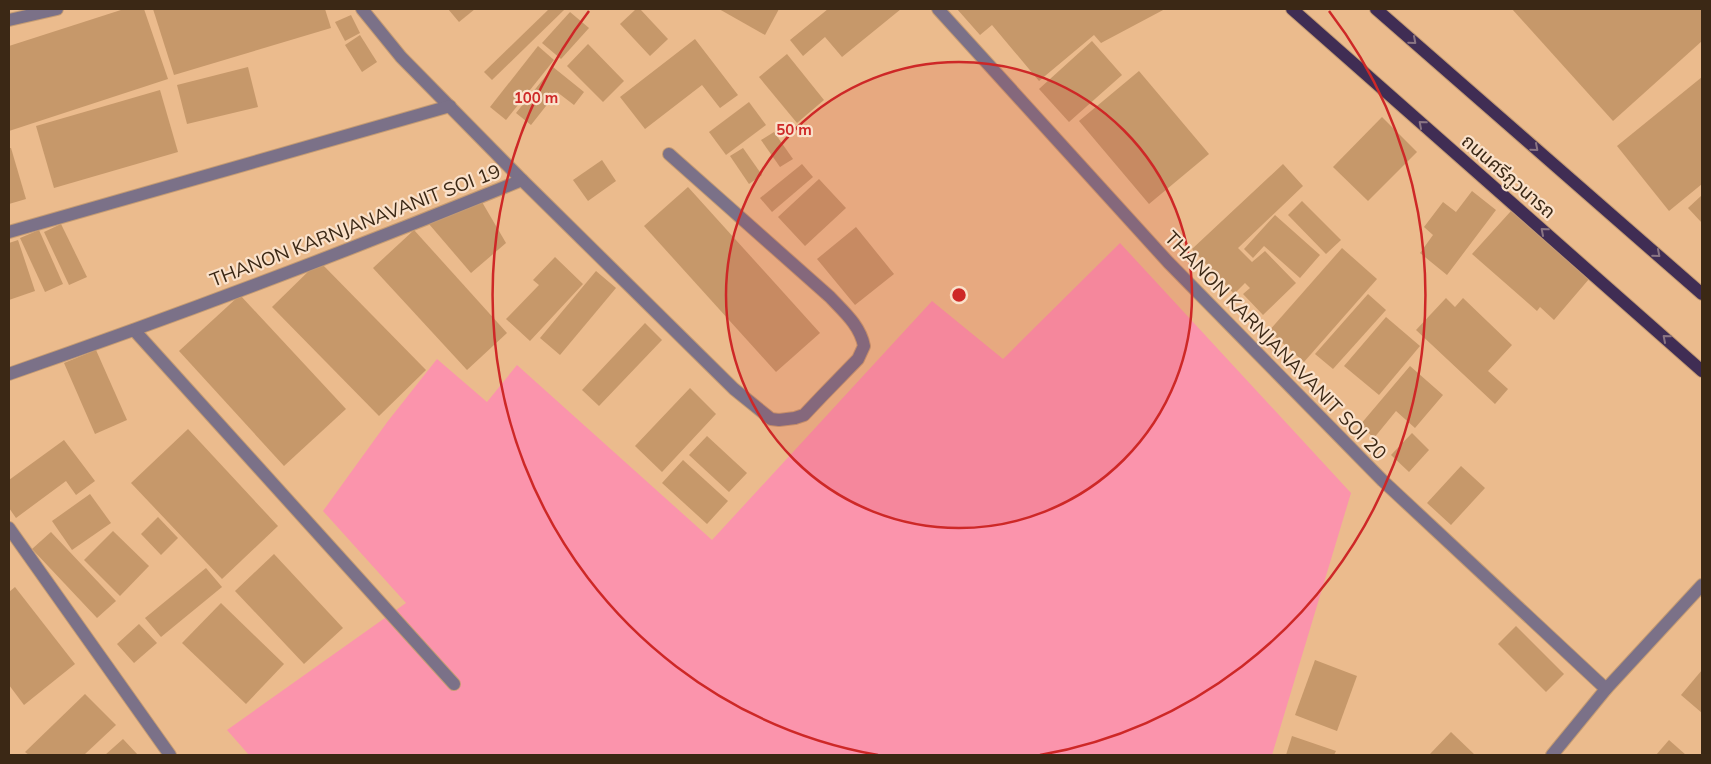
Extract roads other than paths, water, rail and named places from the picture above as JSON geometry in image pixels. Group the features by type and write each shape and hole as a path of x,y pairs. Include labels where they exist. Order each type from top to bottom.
{"main road":[{"name":"ถนนศรีภูวนารถ","path":"1292,9 1702,371"},
{"name":"ถนนศรีภูวนารถ","path":"1376,9 1702,294"}],"street":[{"path":"9,20 57,9"},
{"name":"THANON KARNJANAVANIT SOI 19","path":"9,374 134,330 370,241 522,180 401,57 362,9"},
{"name":"THANON KARNJANAVANIT SOI 20","path":"938,9 1168,262 1383,481 1606,689"},
{"path":"9,232 450,106"},
{"path":"522,180 734,389 756,408 779,420 804,415 861,354 864,346 860,334 851,320 830,297 669,154"},
{"path":"134,330 454,684"},
{"path":"9,528 170,755"},
{"path":"1552,755 1606,689 1702,585"}]}
